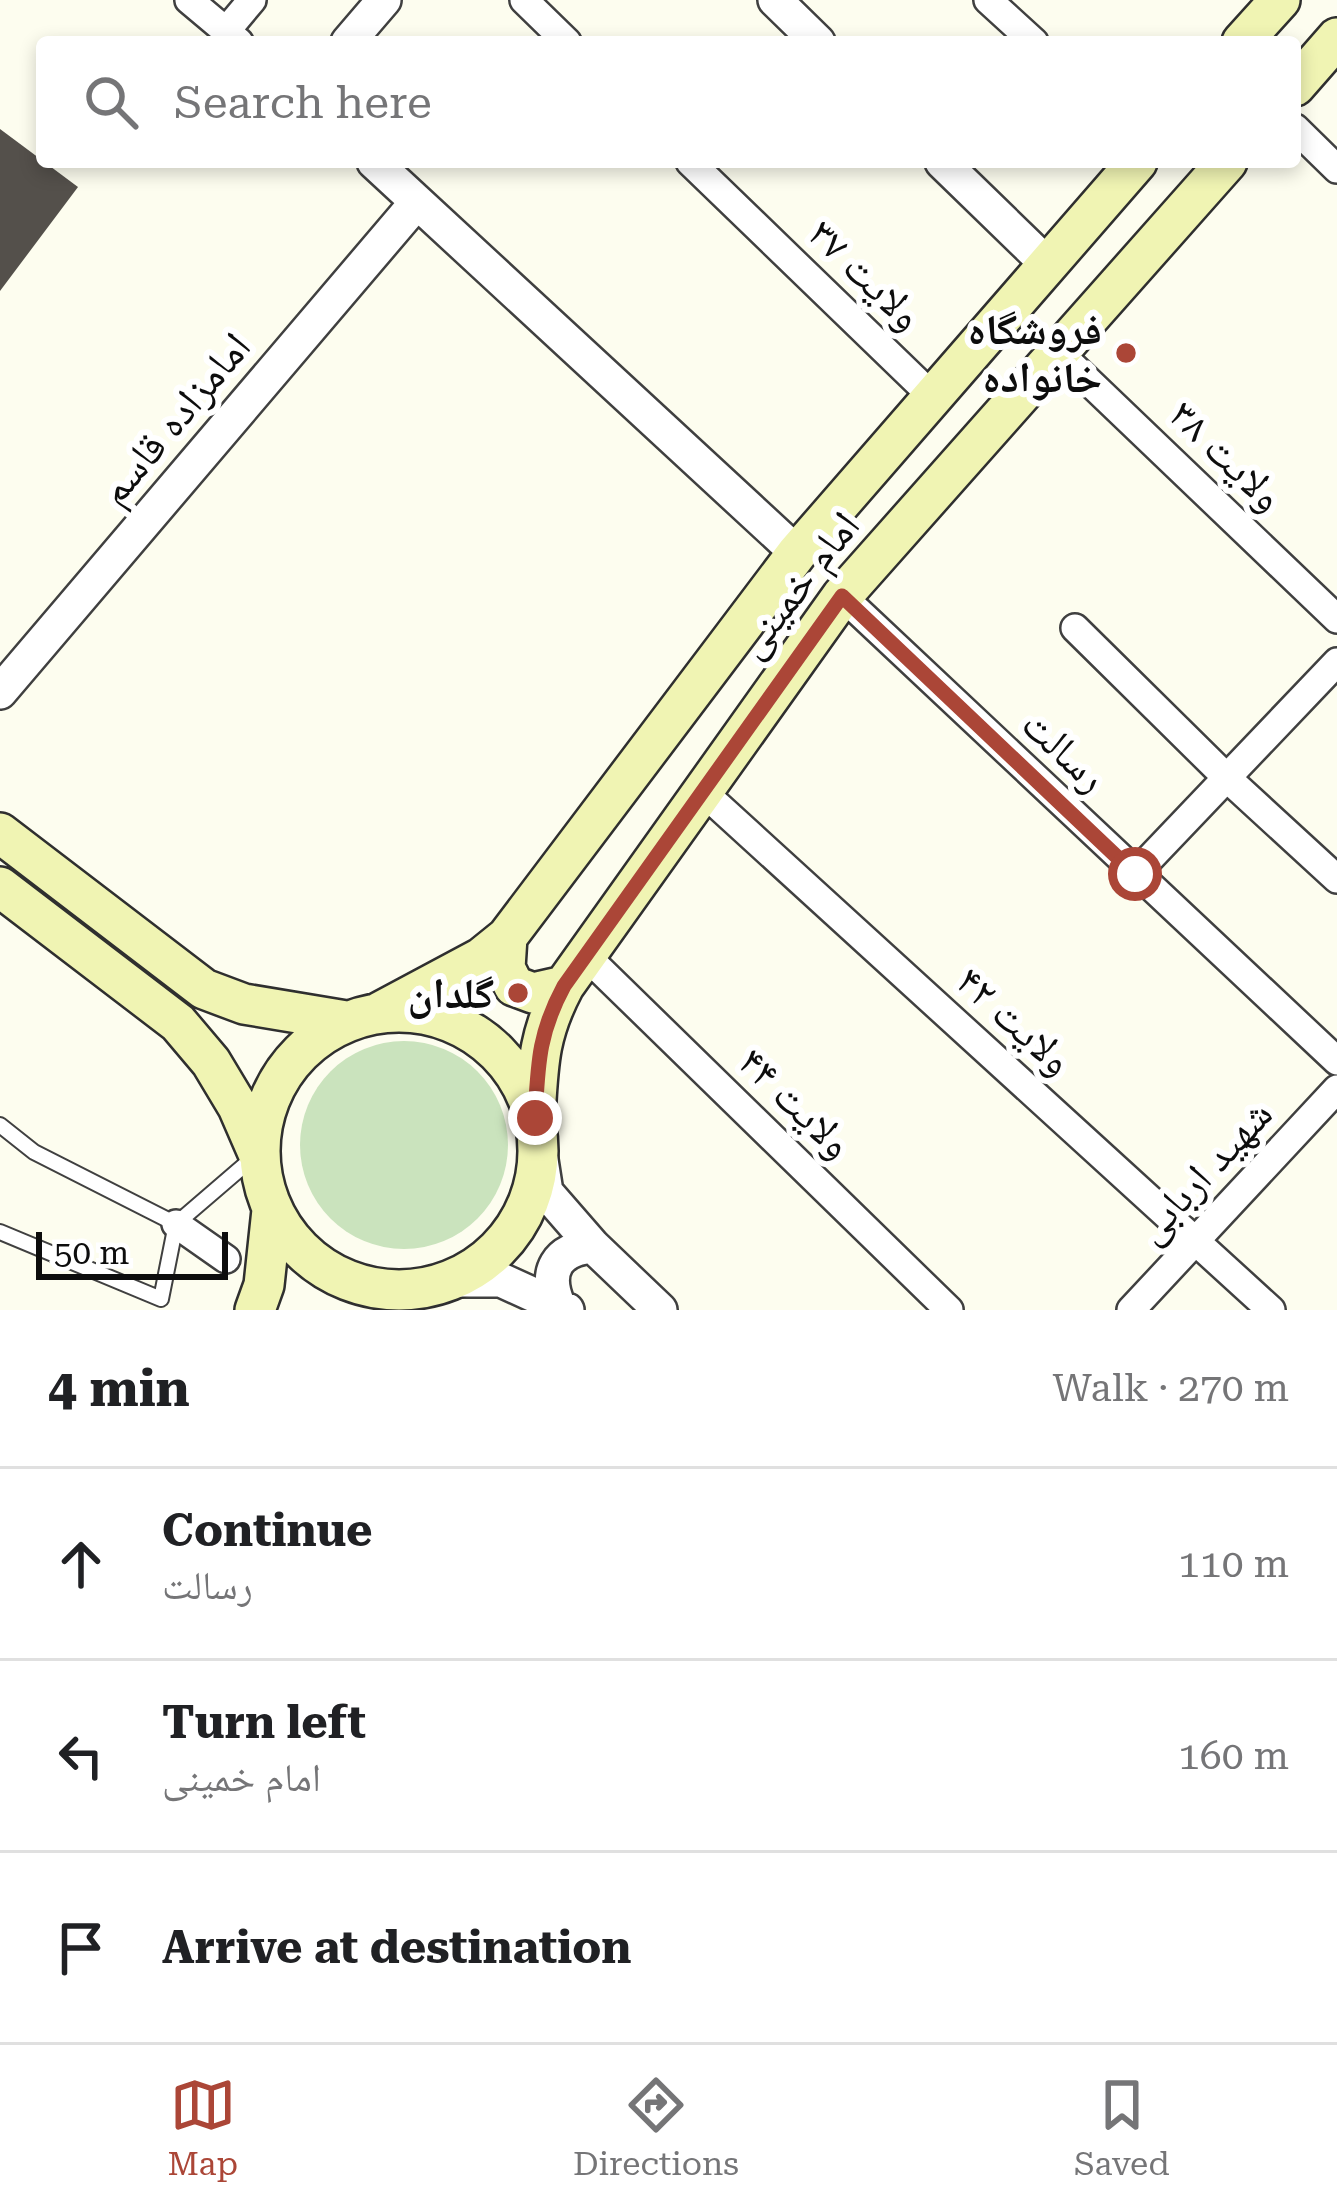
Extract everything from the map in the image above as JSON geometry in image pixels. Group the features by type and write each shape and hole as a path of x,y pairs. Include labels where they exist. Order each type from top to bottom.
{"main road":[{"path":"1247,36 1280,0"},
{"path":"1301,79 1337,38"},
{"name":"امام خمینی","path":"363,1017 481,958 507,937 797,553 1132,168"},
{"name":"امام خمینی","path":"537,1132 539,1046 550,1013 574,970 842,596 1058,352 1190,178"},
{"path":"0,833 204,989 244,1004 363,1017 414,1012 448,1020 478,1036 503,1058 523,1087 537,1132 536,1180 508,1240 483,1264 425,1293 386,1291 350,1282 318,1265 292,1241 272,1210 262,1182 258,1153 273,1088 291,1060 316,1037 363,1017"},
{"path":"0,887 178,1023 212,1062 258,1153"},
{"path":"507,937 506,968 514,986 532,993 574,970"},
{"path":"178,1023 200,1015 206,1005 204,989"},
{"path":"255,1310 264,1285 272,1210"}],"street":[{"path":"189,0 232,36 252,0"},
{"path":"353,36 384,0"},
{"path":"524,0 561,36"},
{"path":"775,0 812,36"},
{"path":"988,0 1027,36"},
{"path":"1301,134 1337,169"},
{"path":"380,168 797,553"},
{"name":"ولایت ۳۷","path":"696,168 932,396"},
{"path":"948,168 1047,264"},
{"name":"امامزاده قاسم","path":"0,692 417,202"},
{"name":"ولایت ۳۸","path":"1058,352 1337,619"},
{"name":"رسالت","path":"842,596 1337,1061"},
{"path":"1076,628 1337,879"},
{"path":"1135,874 1337,662"},
{"name":"ولایت ۴۲","path":"703,792 1271,1310"},
{"name":"ولایت ۴۴","path":"574,970 949,1310"},
{"name":"شهید اربابی","path":"1131,1310 1337,1089"},
{"path":"537,1132 546,1192 593,1246 660,1310"},
{"path":"176,1224 226,1259"},
{"path":"562,1307 551,1289 552,1271 576,1247 593,1246"},
{"path":"425,1293 501,1280 562,1307"}],"lane":[{"path":"0,1125 34,1151 176,1224"},
{"path":"0,1232 161,1299 176,1224 258,1153"}],"green space":[{"path":"404,1041 444,1049 477,1072 500,1105 508,1145 500,1185 477,1218 444,1241 404,1249 364,1241 331,1218 308,1185 300,1145 308,1105 331,1072 364,1049"}],"building":[{"path":"0,129 36,156 36,168 52,168 78,187 0,291"}],"place":[{"name":"فروشگاه خانواده","path":"1126,353"},
{"name":"گلدان","path":"518,993"}],"route":[{"path":"535,1118 539,1046 564,986 842,596 1135,874"}]}
